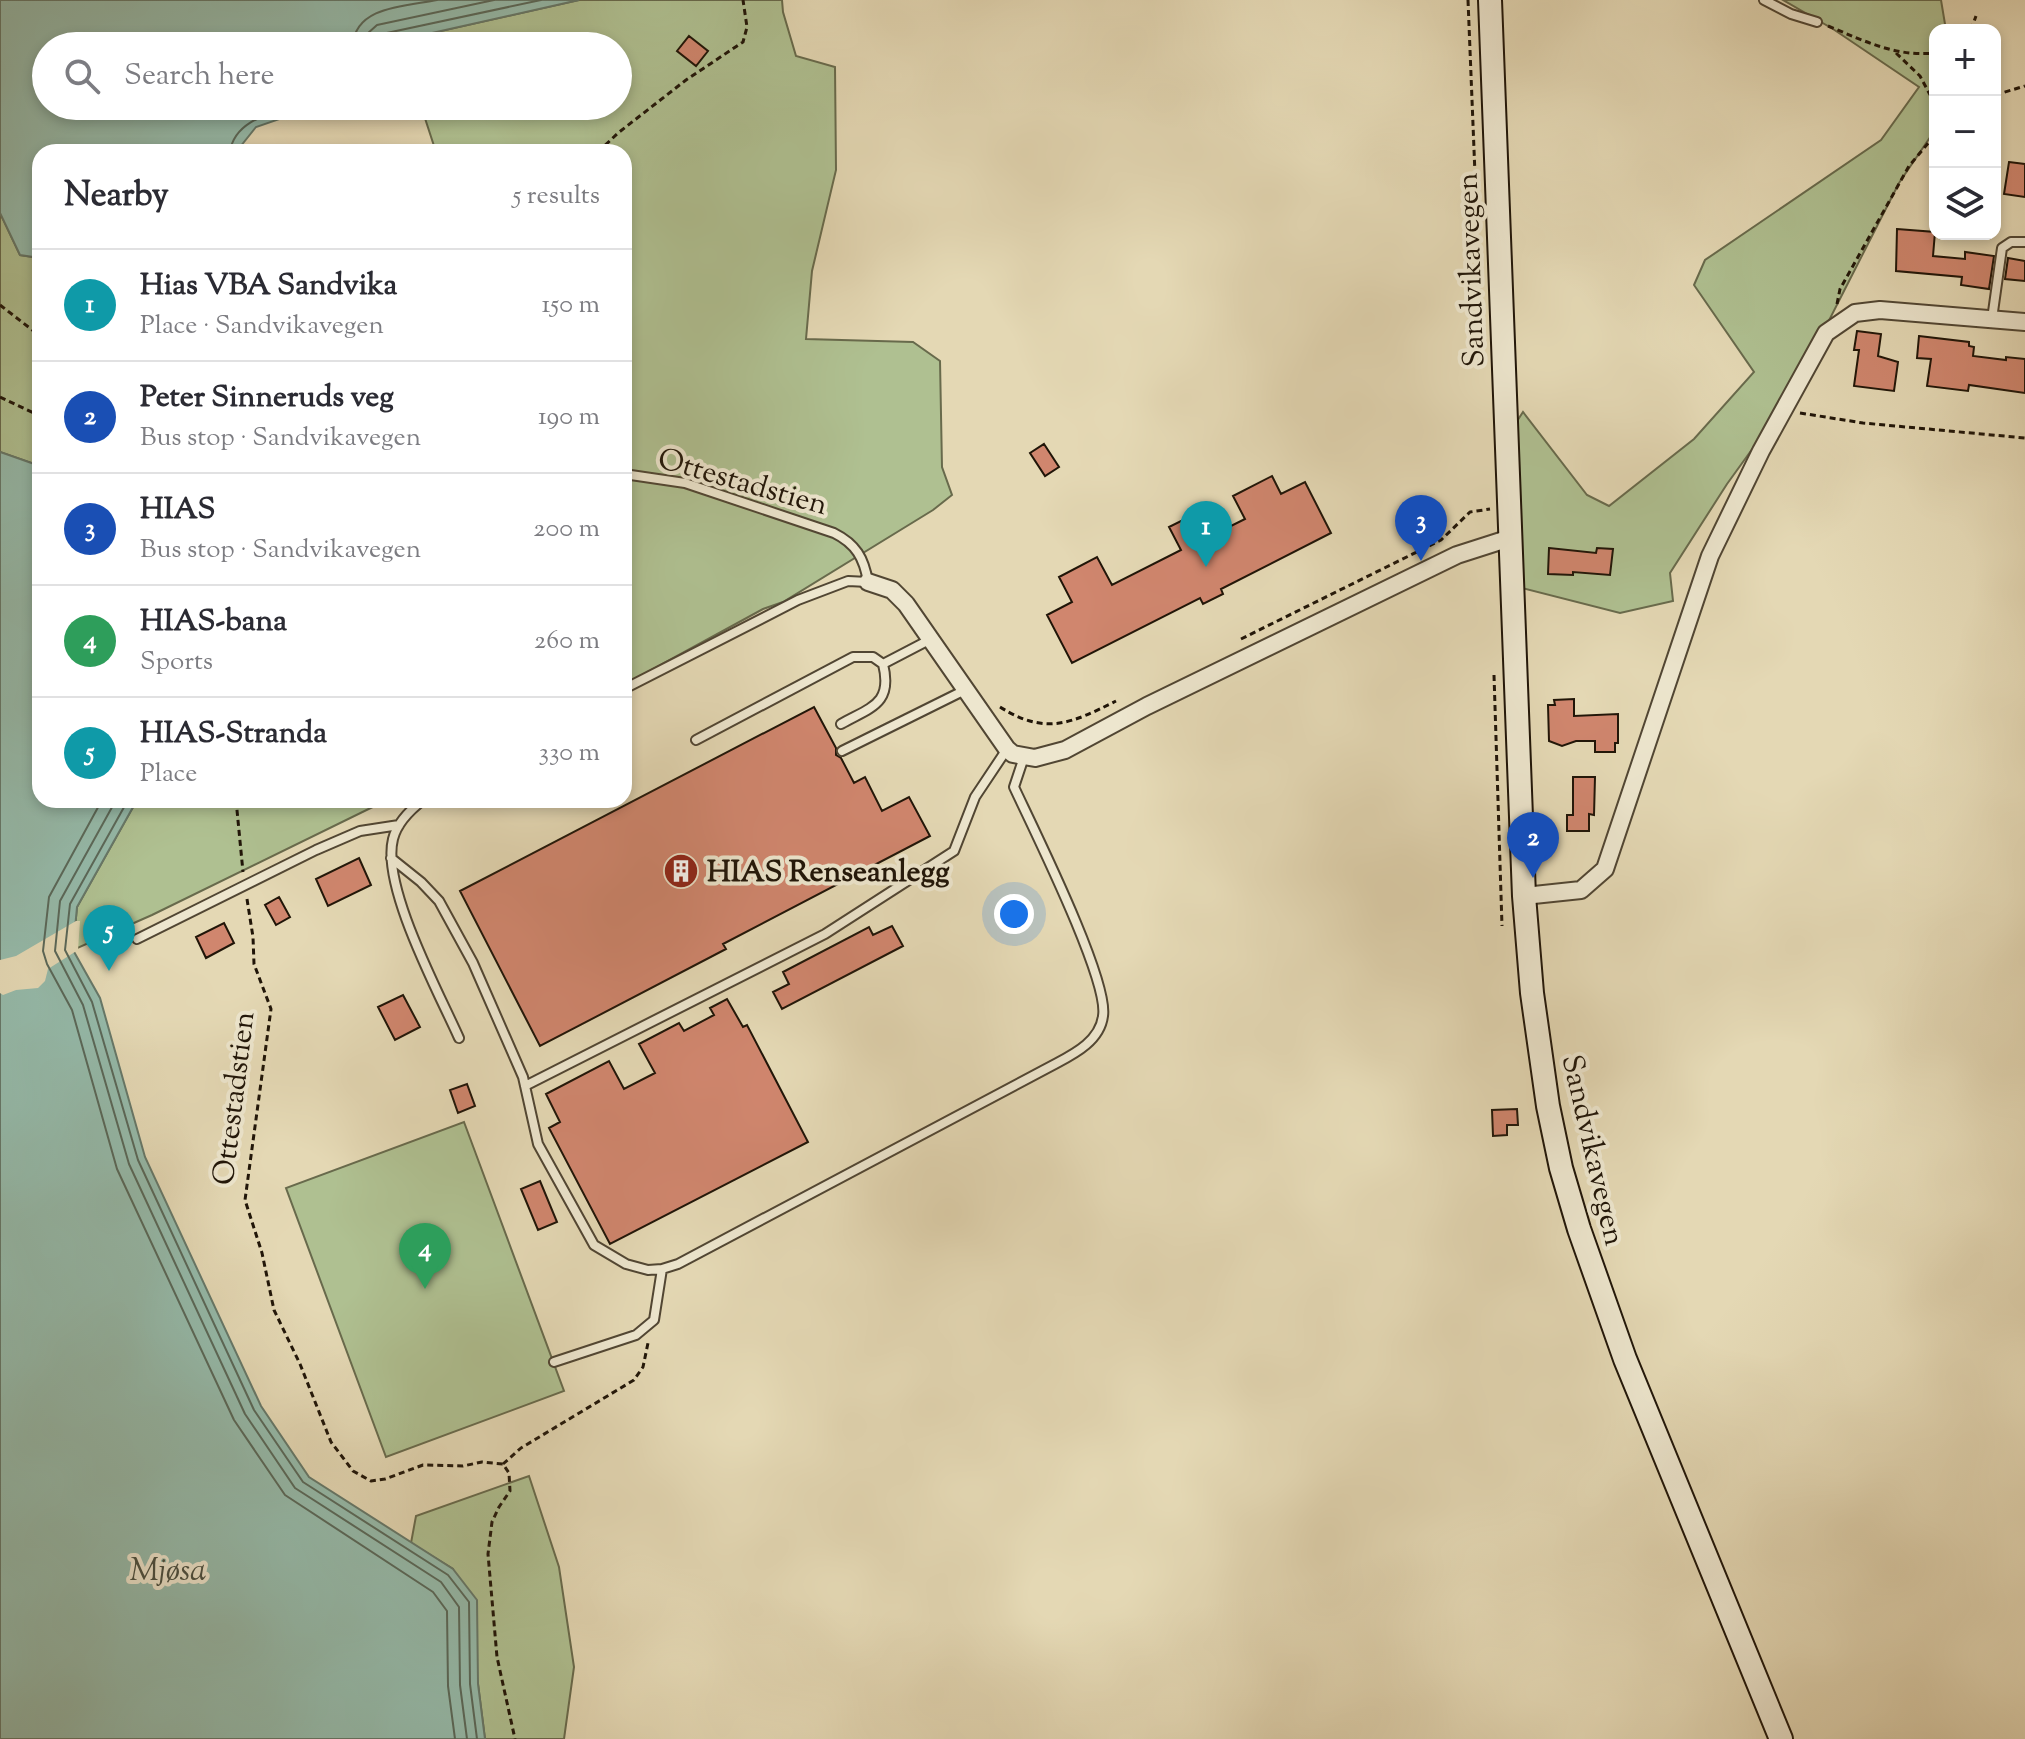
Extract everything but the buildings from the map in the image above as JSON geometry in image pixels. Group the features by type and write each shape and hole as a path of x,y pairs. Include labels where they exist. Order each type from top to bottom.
{"main road":[{"name":"Sandvikavegen","path":"1490,0 1524,896 1532,993 1548,1106 1561,1168 1579,1229 1625,1359 1781,1739"}],"street":[{"path":"1524,896 1581,890 1605,869 1710,556 1812,355 1833,326 1855,313 1880,310 2025,322"},
{"path":"868,582 882,585 899,596 1007,749 1013,754 1035,758 1065,750 1161,699 1457,555 1510,538"}],"lane":[{"path":"1764,0 1791,14 1817,22"},
{"path":"1992,320 2002,248 2011,242 2025,242"},
{"name":"Ottestadstien","path":"632,475 685,483 834,533 846,539 859,552 868,582"},
{"path":"632,685 798,600 848,581 868,582"},
{"path":"883,664 931,639"},
{"path":"696,740 853,657 873,657 883,664 886,691 880,702 841,724"},
{"path":"842,751 965,690"},
{"path":"525,1086 825,934 954,851 975,797 1007,749"},
{"path":"391,858 421,882 449,917 498,1018 525,1086 538,1144 594,1245 626,1264 648,1270 662,1269 678,1264 1032,1077 1079,1051 1095,1036 1103,1016 1101,992 1070,911 1014,787 1024,757"},
{"path":"415,808 399,825 391,858 410,927 459,1038"},
{"path":"137,939 245,884 360,831 399,825"},
{"path":"554,1362 636,1335 654,1320 662,1269"}],"path":[{"path":"606,144 686,80 743,42 747,27 743,0"},
{"path":"1973,24 1976,16"},
{"path":"1817,22 1895,52 1929,54"},
{"path":"1895,52 1920,76 1931,96"},
{"path":"2001,93 2025,86"},
{"path":"1833,326 1840,289 1909,166 1929,142"},
{"path":"0,305 32,330"},
{"path":"0,397 32,412"},
{"path":"1785,409 1863,423 2025,438"},
{"path":"1233,643 1441,540 1470,512 1490,509"},
{"path":"994,703 1026,722 1052,724 1074,722 1124,697"},
{"name":"Ottestadstien","path":"237,808 254,964 271,1009 245,1200 262,1253 274,1310 300,1364 331,1442 353,1471 371,1481 423,1465 503,1464"},
{"path":"1501,882 1502,926"},
{"path":"515,1739 497,1657 488,1554 492,1522 510,1491 509,1473 503,1464 521,1448 634,1380 643,1367 654,1320"}],"shaded area":[{"path":"579,0 782,0 796,56 835,67 836,170 812,271 806,339 913,342 940,361 942,467 952,495 933,510 783,602 763,609 632,681 632,144 433,144 426,120 632,120 632,32 436,32"},
{"path":"1783,0 1941,0 1945,24 1929,24 1929,139 1899,183 1790,397 1727,484 1670,573 1673,601 1620,613 1522,588 1508,435 1523,412 1587,495 1609,506 1694,439 1754,372 1694,285 1705,260 1881,140 1919,87 1833,29"},
{"path":"0,213 20,255 32,257 32,463 0,452"},
{"path":"133,808 371,808 152,915 73,950 77,907"},
{"path":"464,1122 564,1391 386,1457 286,1188"},
{"path":"529,1476 559,1567 574,1667 564,1739 485,1739 478,1684 453,1569 411,1543 416,1516"}],"water":[{"path":"0,0 579,0 436,32 32,32 32,120 276,120 256,127 242,144 32,144 32,257 20,255 0,213"},
{"name":"Mjøsa","path":"0,452 32,463 32,808 133,808 77,907 73,950 100,998 145,1157 261,1406 309,1477 453,1569 477,1600 478,1684 485,1739 0,1739"}],"pier":[{"path":"80,921 78,950 48,969 45,981 38,988 0,993 0,960 16,956"}],"place":[{"name":"HIAS","path":"1421,561"},
{"name":"Hias VBA Sandvika","path":"1206,567"},
{"name":"HIAS Renseanlegg","path":"681,871"},
{"name":"Peter Sinneruds veg","path":"1533,878"},
{"name":"HIAS-Stranda","path":"109,971"},
{"name":"HIAS-bana","path":"425,1289"}]}
